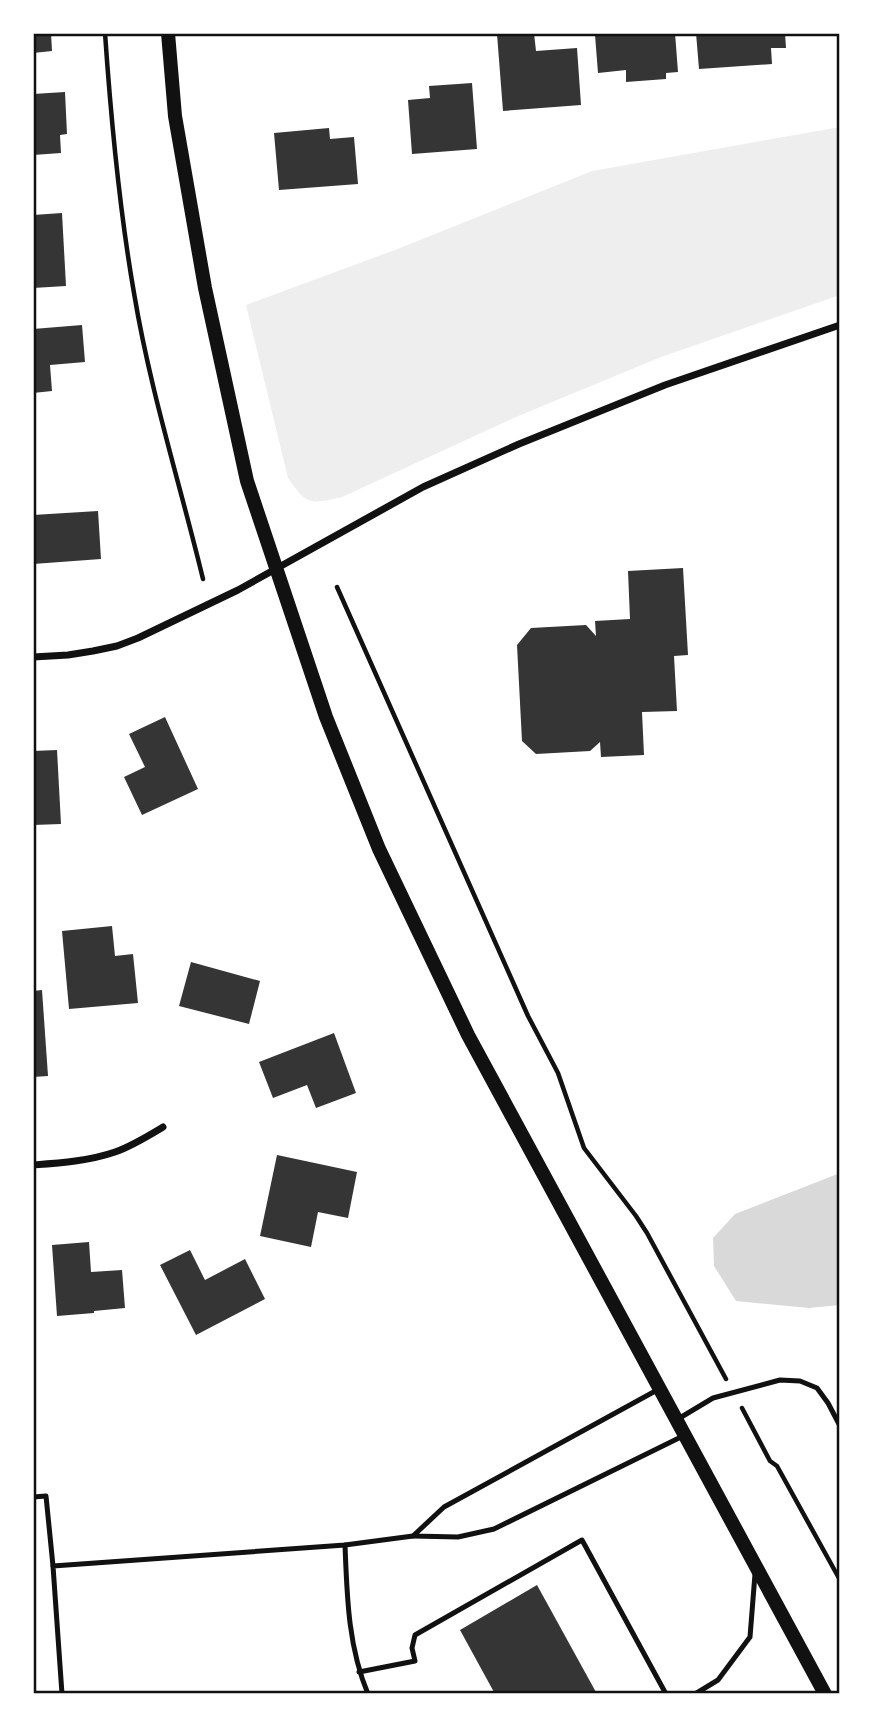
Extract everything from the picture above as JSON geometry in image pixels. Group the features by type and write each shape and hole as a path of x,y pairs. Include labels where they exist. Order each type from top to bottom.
{"main road":[{"path":"168,33 175,116 205,288 247,481 326,717 379,849 468,1035 825,1694"}],"street":[{"path":"33,657 68,655 117,646 138,638 276,570 422,487 519,444 665,385 840,324"},
{"path":"33,1165 70,1162 112,1153 163,1127"}],"lane":[{"path":"676,1420 713,1398 780,1380 800,1381 817,1388 840,1426"},
{"path":"413,1536 444,1507 659,1389"},
{"path":"52,1566 345,1545 413,1536 458,1537 494,1529 684,1435"},
{"path":"33,1497 46,1496 62,1694"},
{"path":"359,1672 415,1661 412,1648 415,1635 582,1540 666,1694"},
{"path":"345,1545 348,1618 359,1672 368,1694"},
{"path":"695,1694 718,1680 750,1637 756,1567"}],"path":[{"path":"105,33 118,180 134,295 153,384 204,579"},
{"path":"337,587 528,1016 558,1073 584,1148 647,1233 770,1461 776,1466 840,1580"}],"shaded area":[{"path":"840,127 840,295 661,357 516,417 342,497 310,501 300,494 288,478 246,305 395,250 592,171"},
{"path":"840,1173 840,1305 809,1308 736,1301 714,1266 713,1238 735,1214"}],"building":[{"path":"33,33 51,33 52,51 33,53"},
{"path":"534,33 536,51 577,48 581,105 503,111 497,34"},
{"path":"675,33 678,72 666,73 666,79 626,82 626,70 598,73 595,35"},
{"path":"696,33 785,33 786,48 771,48 772,64 699,69"},
{"path":"472,83 477,149 412,154 408,100 430,98 429,86"},
{"path":"65,92 67,134 60,135 61,153 33,155 33,94"},
{"path":"329,128 330,139 354,137 358,184 279,190 274,133"},
{"path":"62,213 66,286 33,288 33,215"},
{"path":"82,325 85,362 50,365 52,391 33,393 33,329"},
{"path":"98,511 101,559 33,564 33,515"},
{"path":"683,568 688,655 674,656 677,711 642,712 644,755 601,757 600,742 590,751 536,754 522,741 517,645 531,628 586,625 596,636 595,621 630,619 628,571"},
{"path":"165,717 198,789 142,815 124,777 145,767 129,734"},
{"path":"57,750 61,824 33,825 33,751"},
{"path":"112,926 115,956 133,954 138,1003 69,1009 62,931"},
{"path":"191,962 260,981 249,1024 179,1006"},
{"path":"42,990 48,1076 33,1077 33,991"},
{"path":"334,1033 356,1093 316,1108 307,1085 273,1098 259,1062"},
{"path":"277,1155 357,1172 348,1218 318,1212 311,1247 260,1236"},
{"path":"89,1242 91,1272 122,1270 125,1308 57,1316 52,1245"},
{"path":"190,1250 205,1280 245,1259 265,1299 196,1335 160,1265"},
{"path":"537,1585 597,1694 495,1694 460,1630"}]}
